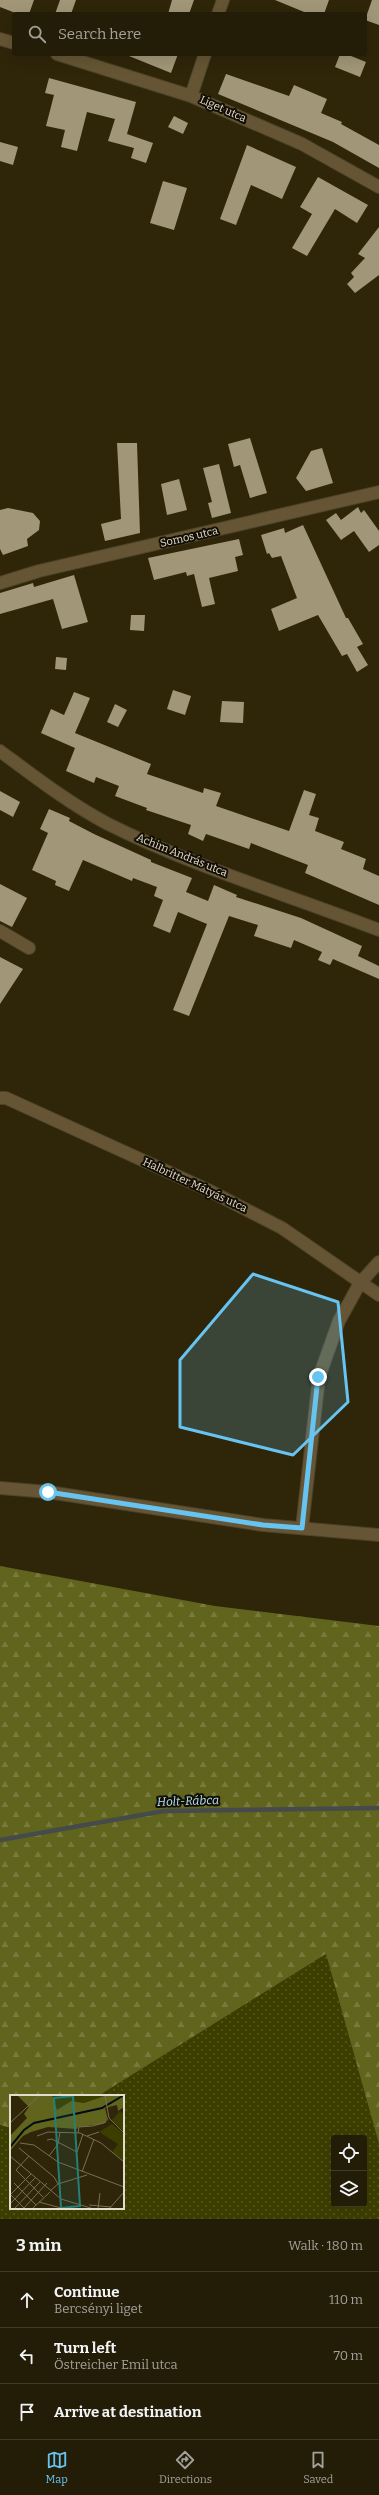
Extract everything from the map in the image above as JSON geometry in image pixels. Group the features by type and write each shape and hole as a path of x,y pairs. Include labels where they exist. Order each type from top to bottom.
{"street":[{"path":"219,12 223,0"},
{"path":"0,39 12,42"},
{"name":"Liget utca","path":"63,56 191,96 302,144 379,187"},
{"path":"191,96 204,56"},
{"name":"Somos utca","path":"0,583 39,571 379,492"},
{"name":"Achim András utca","path":"0,751 53,790 107,823 176,854 379,930"},
{"path":"0,931 29,948"},
{"name":"Halbritter Mátyás utca","path":"0,1098 6,1098 208,1190 282,1228 379,1295"},
{"path":"302,1528 318,1377 339,1321 360,1283 379,1262"},
{"path":"0,1488 48,1492 263,1525 379,1535"}],"highlighted area":[{"path":"253,1274 338,1302 348,1402 293,1455 180,1427 180,1360"}],"shaded area":[{"path":"326,1954 379,2144 379,2219 0,2219 0,2125 10,2128 10,2209 124,2209 124,2095 100,2095"}],"green space":[{"path":"0,1566 215,1606 379,1626 379,2144 326,1954 100,2095 10,2095 10,2128 0,2125"}],"building":[{"path":"0,0 34,0 30,12 13,12 0,7"},
{"path":"60,0 76,0 72,12 56,12"},
{"path":"172,0 194,0 190,12 169,12"},
{"path":"275,0 329,0 325,12 304,12"},
{"path":"372,0 379,0 379,25 367,21 367,14"},
{"path":"129,56 177,56 171,73"},
{"path":"339,56 351,56 366,62 360,77 335,67"},
{"path":"226,74 289,96 294,85 327,99 321,113 342,122 341,124 379,145 379,168 333,142 218,94"},
{"path":"49,78 136,102 127,134 153,143 146,163 131,158 134,148 108,141 115,119 87,112 77,151 61,147 65,130 46,126 54,95 45,93"},
{"path":"174,116 188,123 183,134 168,127"},
{"path":"0,142 18,147 13,165 0,161"},
{"path":"247,145 296,167 282,199 251,185 236,225 220,219"},
{"path":"318,177 368,205 357,223 335,209 307,256 292,248 312,214 300,207"},
{"path":"163,181 187,188 174,230 150,223"},
{"path":"379,227 379,275 355,293 347,284 354,277 351,273 365,258 358,254"},
{"path":"250,438 267,493 250,498 240,465 234,467 228,444"},
{"path":"117,443 137,443 140,533 105,541 101,524 121,519"},
{"path":"322,448 333,483 306,491 296,478 311,451"},
{"path":"219,464 231,513 212,518 208,503 212,502 203,468"},
{"path":"179,479 187,510 167,515 161,484"},
{"path":"358,507 361,513 364,510 379,531 379,545 369,552 354,531 341,540 326,520 336,513 341,520"},
{"path":"8,508 33,513 40,521 39,530 27,539 28,546 3,555 0,549 0,510"},
{"path":"303,525 346,618 348,618 363,644 357,647 368,665 357,672 347,654 342,656 318,615 279,631 271,609 297,598 281,556 272,558 269,553 267,554 261,535 284,528 285,533"},
{"path":"239,539 243,555 235,557 238,571 209,578 215,604 202,607 194,574 187,576 186,572 154,580 148,558"},
{"path":"74,575 88,622 62,629 53,599 0,614 0,593 33,583 34,587"},
{"path":"131,615 145,615 144,631 130,630"},
{"path":"56,657 67,658 66,670 55,669"},
{"path":"173,690 191,696 185,715 167,709"},
{"path":"74,692 90,698 75,733 151,764 147,774 203,793 204,788 221,793 216,806 289,831 304,790 316,794 309,815 319,818 315,831 344,842 341,849 366,859 363,869 379,876 379,905 305,873 308,865 251,843 249,849 206,834 203,841 188,834 191,825 146,810 147,808 115,796 119,786 96,777 94,783 66,771 75,748 41,733 51,709 64,715"},
{"path":"222,701 244,702 243,723 220,722"},
{"path":"115,704 127,710 118,727 107,722"},
{"path":"0,791 20,802 13,817 0,810"},
{"path":"49,809 70,818 69,821 94,834 151,860 151,862 192,878 186,892 208,901 214,885 237,895 236,897 301,918 362,946 358,956 379,966 379,979 333,959 330,965 318,960 322,952 294,940 291,948 254,936 258,925 229,916 189,1016 173,1010 207,924 178,912 170,933 153,926 163,900 154,896 157,887 133,878 132,881 83,860 69,891 55,885 56,881 32,870 48,833 40,829"},
{"path":"0,884 27,898 12,927 0,921"},
{"path":"0,957 23,969 0,1004"}],"waterway":[{"name":"Holt-Rábca","path":"0,1840 164,1811 379,1808"}],"route":[{"path":"48,1492 263,1525 302,1528 311,1431 318,1377"}]}
